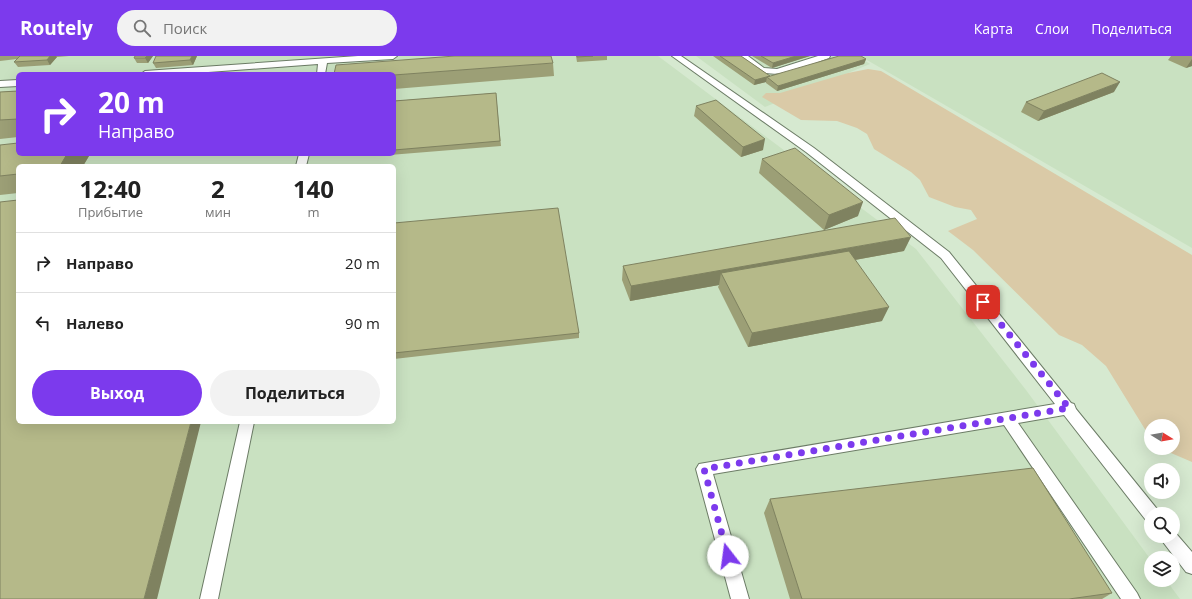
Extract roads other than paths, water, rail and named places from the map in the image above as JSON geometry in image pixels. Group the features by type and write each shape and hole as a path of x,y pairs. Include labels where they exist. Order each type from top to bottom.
{"lane":[{"path":"175,72 393,56"},
{"path":"676,56 810,150 946,254 1146,507"},
{"path":"743,56 762,70 778,72 826,56"},
{"path":"321,72 323,62"},
{"path":"0,84 16,83"},
{"path":"740,599 704,469 1069,408"},
{"path":"1007,418 1131,599"},
{"path":"209,599 247,424"},
{"path":"1174,543 1192,566"}]}
